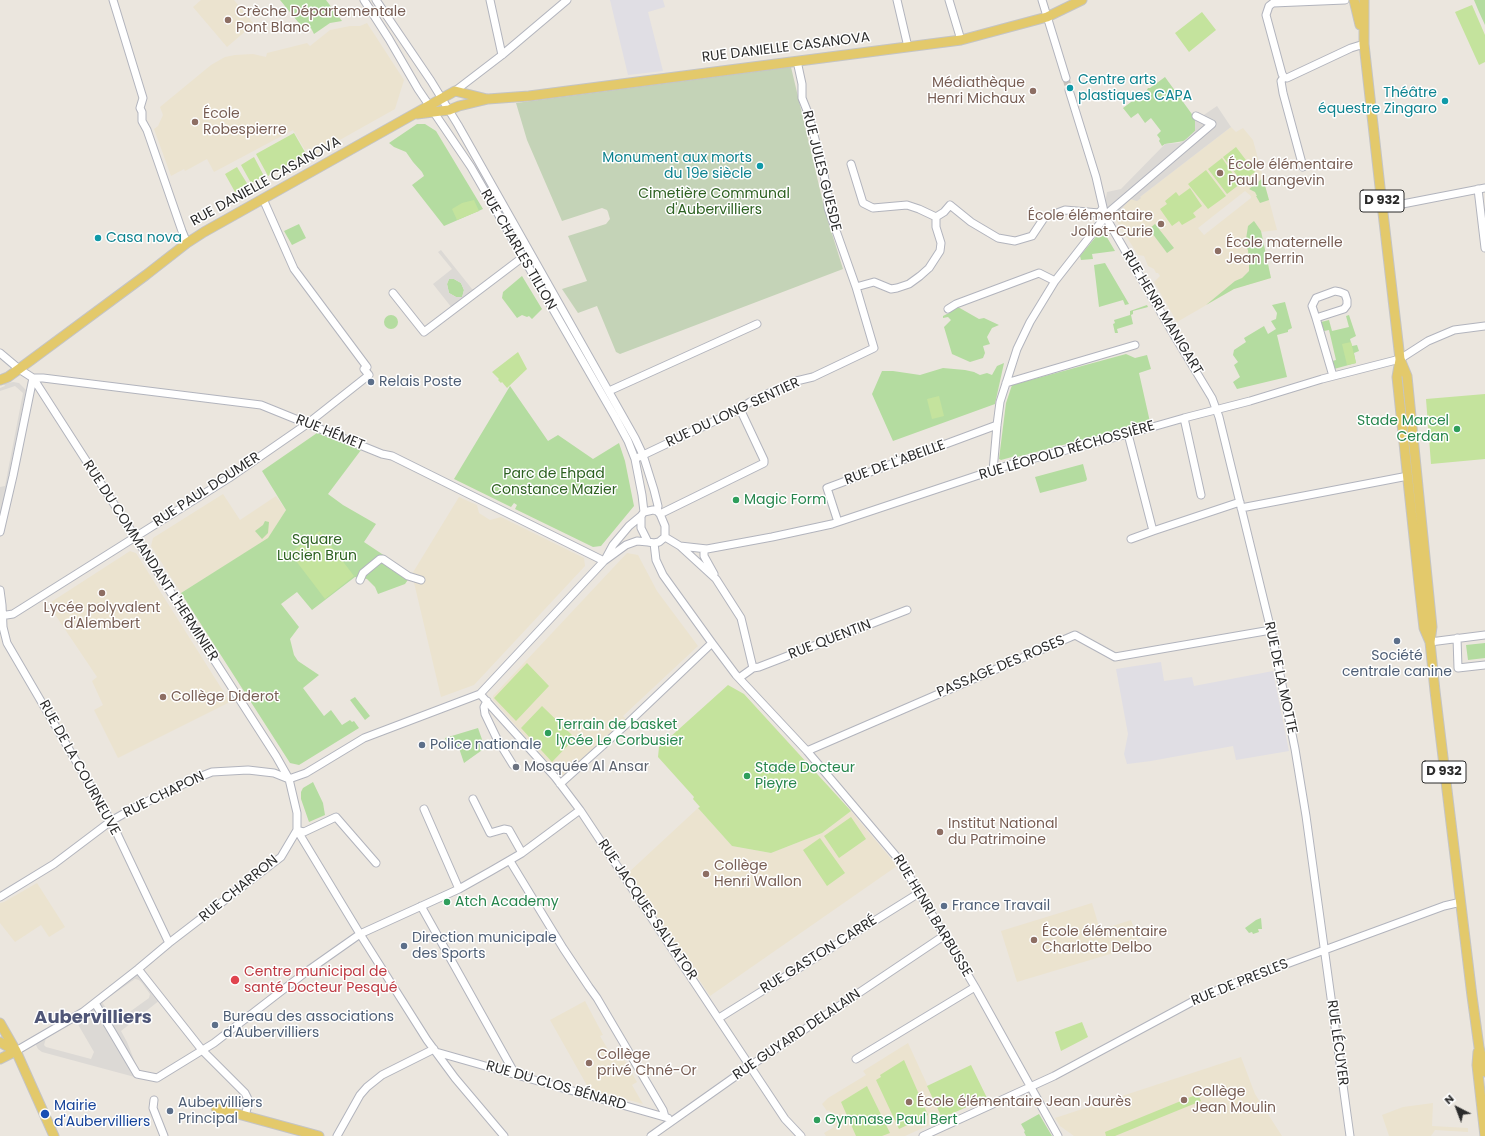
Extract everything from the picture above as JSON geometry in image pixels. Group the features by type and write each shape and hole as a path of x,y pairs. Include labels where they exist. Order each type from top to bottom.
{"main road":[{"name":"RUE DANIELLE CASANOVA","path":"0,380 8,377 19,369 146,275 187,242 417,114 432,109 449,110 488,99 529,96 961,40 1046,17 1068,3 1082,0"},
{"name":"D 932","path":"1354,0 1364,44"},
{"name":"D 932","path":"1364,0 1364,44 1382,208 1400,359 1406,376 1424,628 1430,642 1447,797 1479,1047 1485,1072"},
{"name":"RUE DANIELLE CASANOVA","path":"432,109 442,98 455,91 488,99"},
{"name":"D 932","path":"1400,359 1397,378 1408,476 1415,498"},
{"path":"0,1023 16,1051 54,1136"},
{"path":"0,1042 16,1051"},
{"name":"D 932","path":"1479,1047 1477,1065 1485,1136"},
{"path":"0,1059 16,1051"},
{"path":"216,1108 319,1136"}],"street":[{"path":"113,0 143,98 140,108 142,112 142,121 147,130 187,242"},
{"name":"RUE CHARLES TILLON","path":"364,0 432,109 471,167 615,417 628,441 635,459 642,495 643,514"},
{"name":"RUE CHARLES TILLON","path":"376,0 442,98 635,438 643,455 654,490 659,513"},
{"path":"490,0 502,55"},
{"path":"455,91 502,55 567,0"},
{"path":"897,0 908,47"},
{"path":"949,0 961,40"},
{"path":"1042,0 1066,78"},
{"path":"1286,78 1282,74 1266,15 1269,6 1273,3 1345,0"},
{"path":"1303,167 1281,81 1352,48 1364,44"},
{"name":"RUE JULES GUESDE","path":"796,61 802,84 802,100 808,113 822,165 828,195 828,208 856,287 874,348"},
{"name":"RUE HENRI MANIGART","path":"1069,90 1096,177 1105,216 1212,398 1217,410"},
{"path":"993,471 1000,402 1017,349 1030,322 1055,281 1105,216 1212,124 1196,116"},
{"path":"851,164 863,203 873,208 907,205 936,217"},
{"path":"1382,208 1481,189 1485,248"},
{"name":"RUE PAUL DOUMER","path":"2,616 13,614 229,478 307,424 369,375 364,369 367,367 294,269 263,199"},
{"path":"936,217 944,212 950,205 971,222 998,238 1015,241 1032,236 1044,218 1065,210 1099,213 1103,208"},
{"path":"856,287 874,282 891,289 897,288 909,284 920,276 929,268 940,251 941,244 936,227 936,217"},
{"path":"393,293 424,332 523,257"},
{"path":"948,310 956,304 1039,273 1055,281"},
{"path":"1316,318 1344,309 1347,300 1344,294 1335,292 1316,298 1312,306 1333,376"},
{"path":"609,391 757,324"},
{"name":"RUE LÉOPOLD RÉCHOSSIÈRE","path":"666,538 680,546 704,549 772,537 838,522 1012,464 1217,410 1333,376 1400,359 1428,341 1454,330 1485,326"},
{"path":"1006,382 1135,346"},
{"name":"RUE DU LONG SENTIER","path":"635,459 740,409 750,402 792,382 813,377 874,348"},
{"name":"RUE DU COMMANDANT L'HERMINIER","path":"0,353 19,369 33,378 289,779"},
{"path":"0,532 33,378"},
{"name":"RUE HÉMET","path":"33,378 261,405 382,454 392,456 604,561"},
{"path":"659,513 764,464 764,460 740,409"},
{"name":"RUE DE LA MOTTE","path":"1217,410 1271,630 1295,749 1306,816 1324,951"},
{"path":"1184,418 1202,495"},
{"name":"RUE DE L'ABEILLE","path":"838,522 827,488 997,425"},
{"path":"1128,434 1153,531"},
{"path":"1131,540 1153,531 1241,505 1408,476"},
{"path":"504,1136 435,1051 360,934 298,830 297,813 289,779 306,773 364,738 480,694 604,561 626,545 637,541 659,542 666,538 665,526 659,513 653,510 643,514 629,526 613,545 604,561"},
{"path":"643,514 641,528 651,542"},
{"name":"RUE HENRI BARBUSSE","path":"651,542 656,560 663,575 739,678 807,751 901,862 975,986 1058,1136"},
{"path":"680,546 716,579"},
{"path":"704,549 704,556 716,579 741,618 753,668 739,678"},
{"path":"360,580 363,573 380,559 383,559 408,576 421,580"},
{"name":"RUE DE LA COURNEUVE","path":"0,590 2,627 7,643 111,821 169,943"},
{"name":"RUE QUENTIN","path":"753,668 759,668 907,610"},
{"name":"PASSAGE DES ROSES","path":"807,751 1075,635 1115,657 1271,630"},
{"path":"1430,642 1485,635"},
{"path":"1457,638 1458,668 1485,665"},
{"path":"560,784 629,722 712,643"},
{"name":"RUE JACQUES SALVATOR","path":"480,694 560,784 580,810 785,1119 801,1136"},
{"path":"487,701 484,706 485,714 497,739 513,765"},
{"name":"RUE CHAPON","path":"0,897 54,864 111,821 177,787 212,772 248,770 274,773 289,779"},
{"path":"473,799 490,832 504,829 509,830 522,853"},
{"path":"424,809 458,889"},
{"path":"96,1002 137,1074 157,1078 202,1050 333,952 360,934 458,889 510,861 580,810"},
{"path":"298,830 304,832 336,817 376,863"},
{"name":"RUE CHARRON","path":"16,1051 83,1012 138,970 169,943 281,857 298,830"},
{"path":"510,861 563,948 589,988 598,998 664,1110 665,1117"},
{"name":"RUE GASTON CARRÉ","path":"719,1018 919,893"},
{"name":"RUE DE PRESLES","path":"923,1136 1074,1065 1201,997 1444,906 1461,902"},
{"path":"421,906 514,1074"},
{"name":"RUE GUYARD DELALAIN","path":"651,1136 676,1120 750,1066 945,935"},
{"name":"RUE LÉCUYER","path":"1324,951 1350,1136"},
{"path":"138,970 202,1050 245,1093 249,1101 245,1116"},
{"path":"856,1059 975,986"},
{"path":"337,1136 360,1095 367,1086 382,1075 435,1051"},
{"name":"RUE DU CLOS BÉNARD","path":"435,1051 676,1120"},
{"path":"1479,1085 1485,1104"},
{"path":"154,1100 153,1108 163,1136"}],"shaded area":[{"name":"Crèche Départementale Pont Blanc","path":"201,0 234,0 254,24 227,47 193,7"},
{"path":"610,0 663,0 665,7 648,12 663,71 628,75"},
{"path":"367,23 404,80 395,109 313,155 309,148 305,150 293,130 214,172 207,159 185,171 184,169 171,176 154,129 158,126 163,115 160,107 211,65 225,57 235,55 253,54 266,57 267,53 307,43 310,46 330,30 350,26 360,26"},
{"path":"1217,106 1231,127 1140,197 1141,198 1137,201 1130,199 1117,215 1109,214 1105,203 1107,192 1121,189 1165,144 1179,143 1187,139 1195,131 1195,121"},
{"path":"1231,127 1236,132 1243,128 1253,140 1277,230 1261,232 1271,278 1234,289 1177,322 1154,282 1160,276 1154,269 1148,266 1144,256 1138,255 1116,220 1117,215 1130,199 1136,200","holes":["1245,191 1251,196 1251,198 1204,235 1198,228"]},
{"path":"441,250 475,291 452,308 433,284 452,269 438,252","holes":["449,279 454,279 461,283 464,290 462,297 456,297 449,293 447,284"]},
{"path":"13,382 19,383 26,390 0,518 0,487 5,486 23,393 15,386 0,391 0,388 5,386 4,384"},
{"path":"223,494 240,520 276,496 286,510 268,539 181,593 151,546 153,538"},
{"path":"459,497 477,505 479,513 490,520 501,517 584,558 585,566 474,685 441,697 412,574"},
{"path":"130,551 136,553 230,702 118,758 94,710 103,705 92,681 97,677 48,604"},
{"path":"627,553 638,555 657,591 698,646 623,716 627,720 562,778 493,700 493,696"},
{"path":"1161,662 1164,681 1192,677 1194,686 1273,671 1289,751 1236,760 1233,746 1127,764 1124,754 1128,734 1116,669"},
{"path":"698,808 732,846 771,853 822,833 851,811 897,866 710,996 628,873"},
{"path":"37,883 65,927 49,937 41,925 15,942 0,923 0,903"},
{"path":"1092,903 1100,930 1131,920 1140,945 1017,982 1001,931"},
{"path":"135,974 139,974 160,1000 121,1031 139,1072 147,1079 142,1079 42,1052 36,1045 37,1042","holes":["135,979 142,983 150,994 149,998 116,1023 102,1002","76,1021 94,1052 91,1059 46,1047 44,1045 46,1038"]},
{"path":"585,1001 603,1035 600,1036 613,1058 621,1054 637,1082 632,1085 643,1104 589,1089 550,1020"},
{"path":"908,1043 943,1119 905,1136 826,1136 824,1133 834,1127 832,1123 835,1121 829,1110 827,1111 822,1104 828,1098 866,1075 863,1071"},
{"name":"Collège Jean Moulin","path":"1241,1057 1255,1094 1282,1136 1074,1136 1060,1126 1055,1118"},
{"path":"1433,1103 1432,1126 1468,1128 1468,1132 1435,1130 1431,1136 1389,1136 1382,1115 1403,1107"}],"green space":[{"path":"280,0 326,0 342,21 330,23 314,34 311,28 307,26 303,28"},
{"path":"1474,0 1485,0 1485,25 1479,12"},
{"path":"1472,5 1485,35 1485,62 1479,65 1455,12"},
{"path":"1202,12 1216,30 1189,52 1175,33"},
{"name":"Cimetière Communal d'Aubervilliers","path":"791,67 825,211 843,269 620,354 616,352 597,306 578,313 562,289 587,281 568,236 606,224 610,219 608,212 602,208 562,221 527,140 516,103"},
{"path":"1165,77 1194,117 1196,123 1195,131 1184,141 1165,144 1162,146 1157,135 1161,131 1151,118 1145,123 1138,113 1131,118 1123,108 1148,88"},
{"path":"417,124 425,124 436,131 483,209 444,226 412,185 424,176 422,172 406,152 389,143"},
{"path":"294,133 306,154 268,176 256,154"},
{"path":"1236,147 1255,172 1242,182 1223,157"},
{"path":"254,157 264,176 251,183 241,165"},
{"path":"1222,158 1240,184 1227,194 1208,169"},
{"path":"237,167 248,185 235,192 225,174"},
{"path":"1206,170 1226,196 1208,209 1188,184"},
{"path":"1263,178 1269,200 1260,203 1255,192 1249,189"},
{"path":"1190,188 1202,206 1193,213 1196,217 1182,225 1179,221 1172,226 1160,209 1167,204 1165,201 1176,192 1179,196"},
{"path":"474,200 479,211 457,220 452,209 462,203"},
{"path":"1254,221 1261,231 1271,278 1234,289 1206,305 1249,271 1248,250 1245,246 1248,226"},
{"path":"299,224 306,238 292,245 284,231"},
{"path":"1155,224 1174,248 1167,253 1149,229"},
{"path":"1099,233 1105,234 1115,251 1092,254 1093,259 1081,260 1080,256"},
{"path":"1105,263 1129,304 1125,305 1123,300 1099,307 1094,265"},
{"path":"522,276 542,309 532,319 529,316 527,317 522,315 517,318 502,298 503,292"},
{"path":"449,279 454,279 461,283 464,290 462,298 456,297 449,293 447,284"},
{"path":"1285,302 1292,328 1288,330 1288,332 1277,335 1287,377 1237,389 1233,382 1240,377 1234,365 1238,362 1233,355 1234,350 1246,342 1244,338 1264,326 1268,334 1276,329 1271,321 1276,319 1277,313 1272,305"},
{"path":"1147,305 1148,307 1133,311 1133,314 1131,315 1133,324 1117,329 1118,333 1115,333 1113,324 1115,323 1114,320 1130,315 1130,311"},
{"path":"958,307 979,319 984,318 999,325 992,328 987,337 990,344 983,346 985,353 983,358 970,362 952,354 944,327 951,320 948,317 943,318 943,316 949,313 950,310"},
{"path":"391,315 396,317 398,322 396,327 391,329 386,327 384,322 386,317"},
{"path":"1349,315 1356,336 1350,339 1352,346 1357,345 1359,351 1354,353 1356,363 1334,369 1332,361 1336,360 1329,330 1324,331 1321,322 1329,320 1332,331 1349,327 1346,316"},
{"path":"1351,342 1356,363 1347,365 1342,344"},
{"path":"518,352 527,369 507,388 492,372"},
{"path":"1126,354 1135,358 1147,355 1151,369 1139,373 1150,422 1017,457 1001,460 999,459 1006,403 1012,385"},
{"path":"1004,363 995,404 893,441 872,394 882,371 920,375 943,368 965,370 980,375 987,373 992,375 997,366"},
{"name":"Parc de Ehpad Constance Mazier","path":"510,386 548,441 558,435 593,459 619,443 625,461 634,506 601,546 593,547 515,509 517,505 514,503 511,507 454,479"},
{"name":"Stade Marcel Cerdan","path":"1485,394 1485,459 1431,464 1426,399"},
{"path":"939,396 944,416 932,419 927,399"},
{"name":"Square Lucien Brun","path":"317,433 361,450 328,494 343,505 376,524 364,542 412,574 405,584 378,594 375,587 367,579 355,577 312,610 297,592 281,604 299,627 290,639 294,655 298,661 319,675 303,688 324,716 331,710 342,725 350,720 352,722 354,721 359,728 299,765 290,763 181,593 268,538 286,510 262,471"},
{"path":"1083,464 1087,479 1086,481 1040,493 1035,477"},
{"path":"265,521 269,522 268,533 262,539 255,531 263,525"},
{"path":"320,531 354,576 325,599 290,553"},
{"path":"1485,643 1485,658 1468,660 1466,645"},
{"path":"527,663 549,686 516,721 494,698"},
{"name":"Stade Docteur Pieyre","path":"728,685 744,694 851,811 822,833 771,853 732,846 698,808 700,807 693,799 694,797 658,757 659,747"},
{"path":"355,697 370,716 365,720 350,700"},
{"name":"Terrain de basket lycée Le Corbusier","path":"542,706 575,738 552,762 521,728"},
{"path":"478,728 485,748 464,763 459,748 447,742 445,738"},
{"path":"313,782 323,803 325,815 309,822 301,799 301,792 303,788"},
{"path":"851,817 866,839 839,858 824,836"},
{"path":"820,838 845,873 827,886 803,850"},
{"path":"1261,918 1262,929 1258,929 1259,932 1253,934 1252,932 1249,933 1245,928"},
{"path":"1082,1022 1088,1037 1061,1051 1055,1032"},
{"path":"904,1060 928,1115 899,1129 876,1080 881,1077 880,1075"},
{"path":"971,1065 987,1098 942,1118 927,1086"},
{"path":"867,1086 890,1133 882,1136 856,1136 841,1102"},
{"path":"1198,1094 1201,1101 1115,1136 1106,1136 1105,1132"},
{"path":"1039,1114 1052,1136 1026,1136 1021,1124"}],"tunnel":[{"path":"1066,78 1069,90"}],"place":[{"name":"Crèche Départementale Pont Blanc","path":"228,20"},
{"name":"Centre arts plastiques CAPA","path":"1070,88"},
{"name":"Médiathèque Henri Michaux","path":"1033,91"},
{"name":"Théâtre équestre Zingaro","path":"1445,101"},
{"name":"École Robespierre","path":"195,122"},
{"name":"Monument aux morts du 19e siècle","path":"760,166"},
{"name":"École élémentaire Paul Langevin","path":"1220,173"},
{"name":"École élémentaire Joliot-Curie","path":"1161,224"},
{"name":"Casa nova","path":"98,238"},
{"name":"École maternelle Jean Perrin","path":"1218,251"},
{"name":"Relais Poste","path":"371,382"},
{"name":"Stade Marcel Cerdan","path":"1457,429"},
{"name":"Magic Form","path":"736,500"},
{"name":"Lycée polyvalent d'Alembert","path":"102,593"},
{"name":"Société centrale canine","path":"1397,641"},
{"name":"Collège Diderot","path":"163,697"},
{"name":"Terrain de basket lycée Le Corbusier","path":"548,733"},
{"name":"Police nationale","path":"422,745"},
{"name":"Mosquée Al Ansar","path":"516,767"},
{"name":"Stade Docteur Pieyre","path":"747,776"},
{"name":"Institut National du Patrimoine","path":"940,832"},
{"name":"Collège Henri Wallon","path":"706,874"},
{"name":"Atch Academy","path":"447,902"},
{"name":"France Travail","path":"944,906"},
{"name":"École élémentaire Charlotte Delbo","path":"1034,940"},
{"name":"Direction municipale des Sports","path":"404,946"},
{"name":"Centre municipal de santé Docteur Pesqué","path":"235,980"},
{"name":"Bureau des associations d'Aubervilliers","path":"215,1025"},
{"name":"Collège privé Chné-Or","path":"589,1063"},
{"name":"Collège Jean Moulin","path":"1184,1100"},
{"name":"École élémentaire Jean Jaurès","path":"909,1102"},
{"name":"Aubervilliers Principal","path":"170,1111"},
{"name":"Mairie d'Aubervilliers","path":"45,1114"},
{"name":"Gymnase Paul Bert","path":"817,1120"}],"district":[{"name":"Aubervilliers","path":"93,1018"}]}
